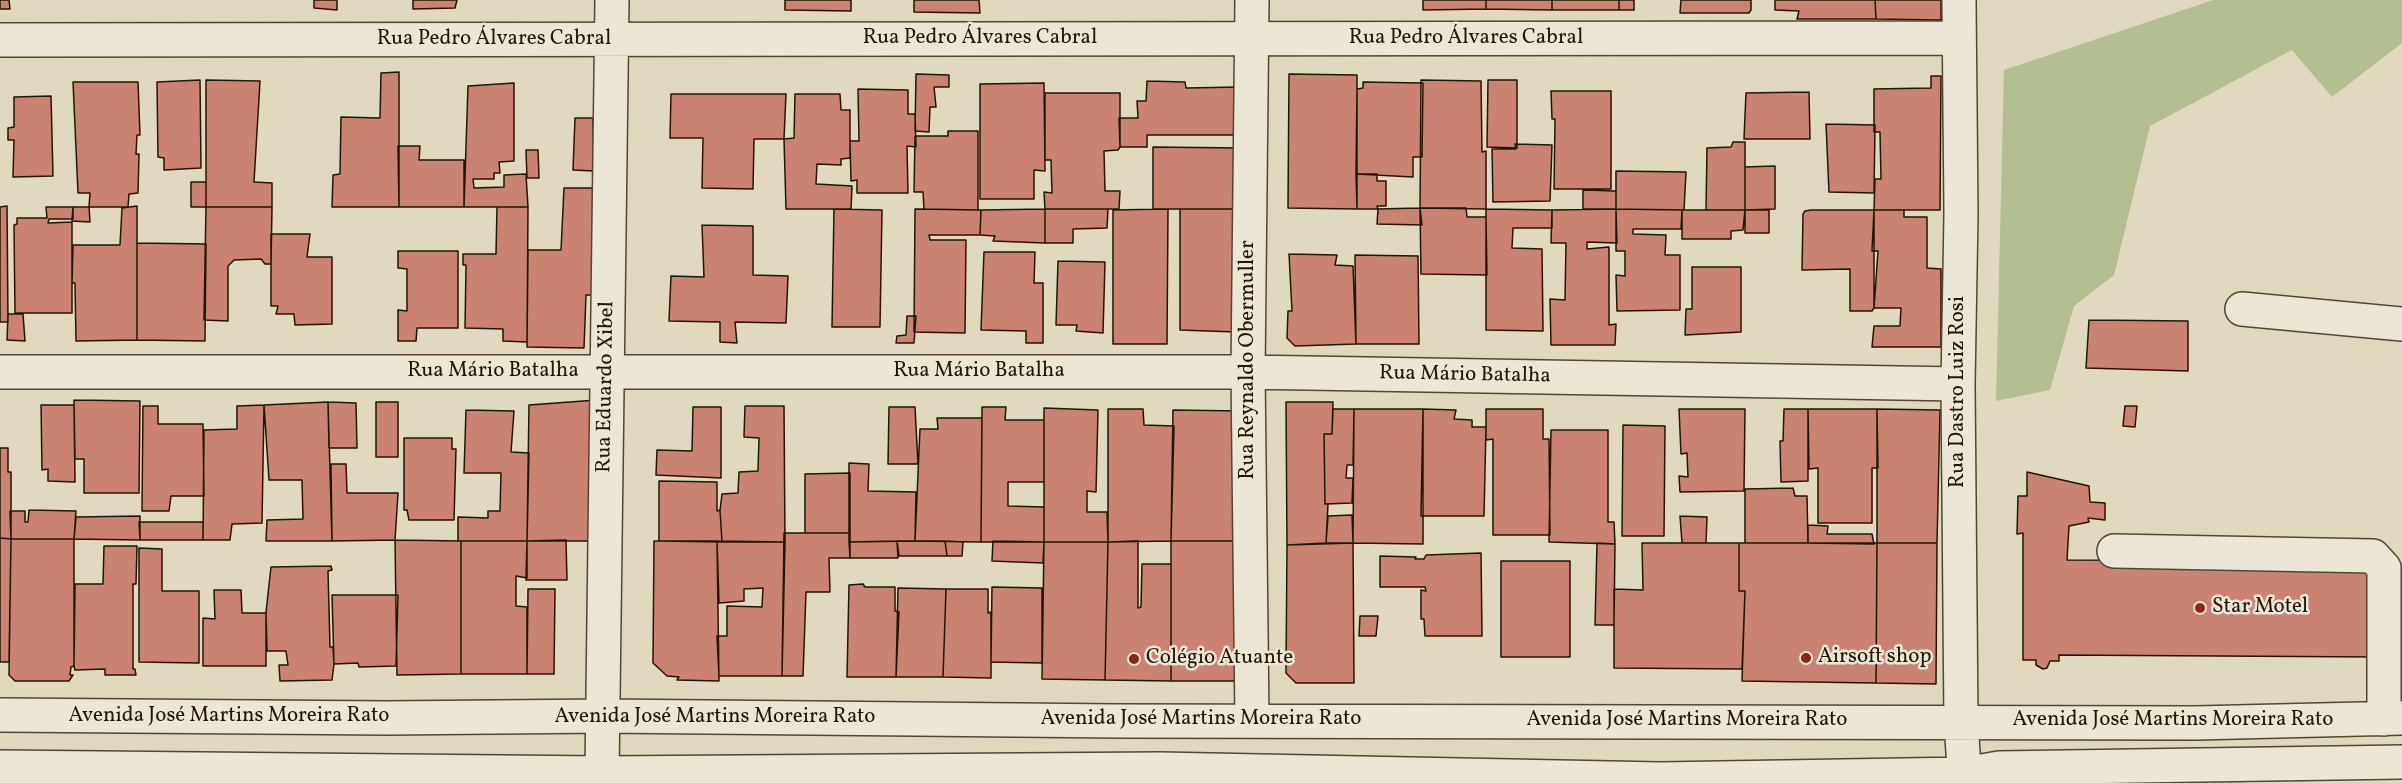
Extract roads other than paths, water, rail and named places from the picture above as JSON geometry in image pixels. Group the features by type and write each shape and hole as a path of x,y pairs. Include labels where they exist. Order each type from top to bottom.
{"street":[{"name":"Rua Eduardo Xibel","path":"602,773 605,716 612,0"},
{"name":"Rua Reynaldo Obermuller","path":"1252,0 1248,372 1252,720"},
{"name":"Rua Dastro Luiz Rosi","path":"1959,0 1958,384 1961,722 1965,779"},
{"name":"Rua Pedro Álvares Cabral","path":"0,40 1959,38"},
{"path":"2242,309 2402,324"},
{"name":"Rua Mário Batalha","path":"0,372 1248,372 1958,384"},
{"path":"2114,551 2373,556 2384,568 2393,718"},
{"name":"Avenida José Martins Moreira Rato","path":"0,715 2196,723 2393,718"},
{"path":"2006,775 2000,752 2013,734 2044,722"},
{"name":"Avenida José Martins Moreira Rato","path":"0,766 602,773 1160,769 1660,781 1965,779 2006,775 2402,762"}],"place":[{"name":"Star Motel","path":"2200,608"},
{"name":"Airsoft shop","path":"1806,658"},
{"name":"Colégio Atuante","path":"1134,659"}]}
